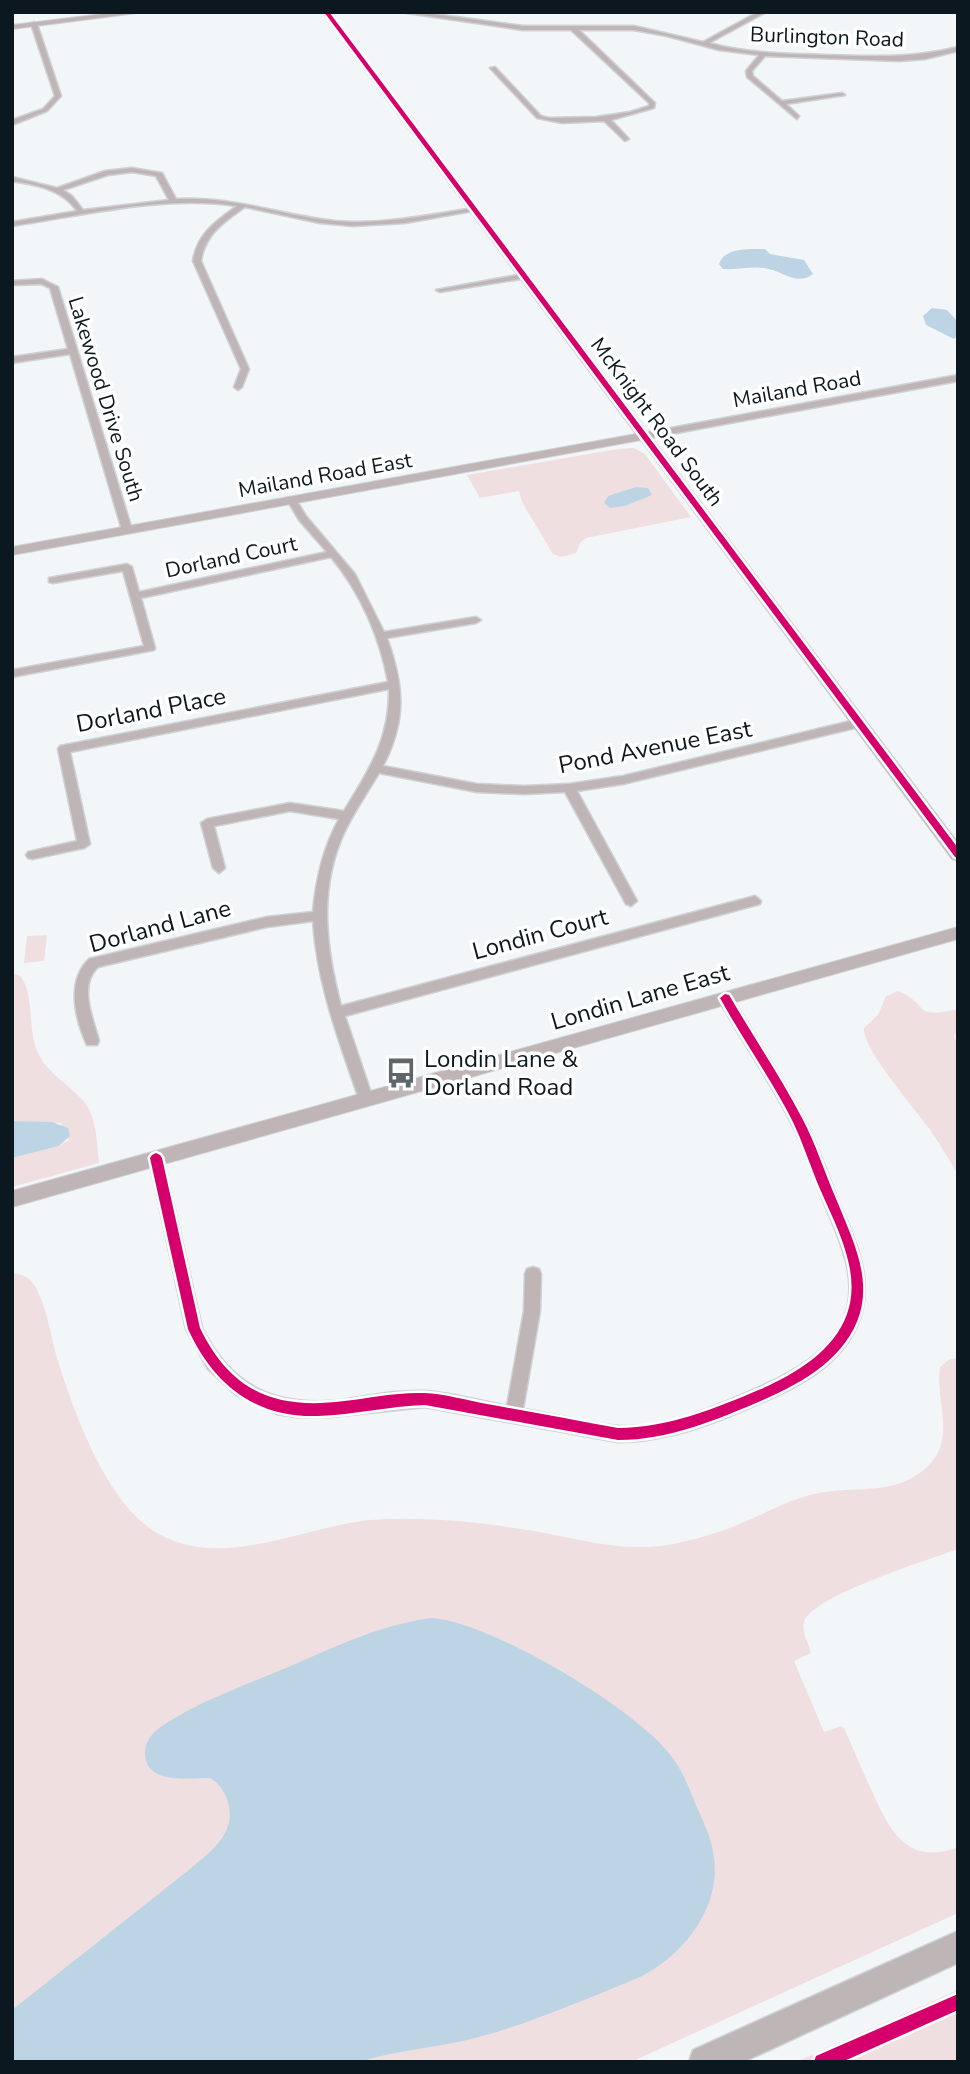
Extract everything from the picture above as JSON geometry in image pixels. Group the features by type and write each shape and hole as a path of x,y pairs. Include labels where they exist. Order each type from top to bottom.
{"main road":[{"path":"705,2062 958,1947"}],"street":[{"path":"12,27 141,12"},
{"name":"McKnight Road South","path":"326,12 958,855"},
{"name":"Burlington Road","path":"403,12 509,26 641,29 703,44 763,54 900,59 925,57 958,49"},
{"path":"447,17 458,12"},
{"path":"703,44 763,12"},
{"path":"12,122 45,110 58,96 34,24"},
{"path":"493,68 542,119 558,122 605,117 646,111 653,105 573,28"},
{"path":"763,54 749,74 797,117"},
{"path":"781,103 842,95"},
{"path":"605,117 625,139"},
{"path":"58,190 107,171 124,170 159,175 174,202"},
{"path":"12,179 58,190 70,197 82,214"},
{"path":"12,224 174,202 214,201 350,224 388,222 474,210"},
{"path":"238,387 245,369 197,261 197,254 202,239 208,232 244,205"},
{"path":"440,289 523,276"},
{"name":"Lakewood Drive South","path":"12,283 47,281 55,288 127,530"},
{"path":"12,360 74,351"},
{"name":"Mailand Road","path":"643,436 958,377"},
{"name":"Mailand Road East","path":"12,551 643,436"},
{"path":"292,500 305,524 334,553 358,586 395,684 395,720 386,749 347,816 326,866 319,916 321,957 366,1099"},
{"name":"Dorland Court","path":"135,596 334,553"},
{"name":"Dorland Court","path":"12,674 150,648 127,567 53,580"},
{"path":"379,636 476,620"},
{"name":"Dorland Place","path":"32,855 84,844 64,749 395,684"},
{"name":"Pond Avenue East","path":"375,768 477,788 569,788 633,778 859,723"},
{"path":"569,788 631,901"},
{"path":"219,868 207,823 296,807 347,816"},
{"name":"Londin Court","path":"337,1013 755,901"},
{"name":"Dorland Lane","path":"92,1041 80,980 86,969 94,963 267,922 319,916"},
{"name":"Londin Lane East","path":"12,1199 958,933"},
{"path":"156,1158 194,1329 211,1363 235,1386 263,1400 301,1410 416,1399 618,1434 660,1432 775,1390 818,1364 843,1337 856,1294 856,1271 852,1252 801,1128 725,998"},
{"path":"514,1414 532,1311 533,1273"}],"shaded area":[{"path":"634,448 645,454 691,517 586,538 576,553 561,557 553,554 522,502 519,491 480,498 467,475 617,449"},
{"path":"47,935 44,961 24,963 27,936"},
{"path":"12,973 19,975 27,990 38,1053 49,1069 84,1101 92,1115 99,1163 12,1187 12,1158 59,1146 69,1140 61,1123 12,1121"},
{"path":"898,991 927,1012 958,1009 958,1031 954,1036 958,1044 958,1175 929,1128 880,1063 866,1037 864,1028 878,1015 886,996"},
{"path":"12,1273 25,1277 37,1289 64,1380 82,1427 119,1497 152,1530 177,1542 204,1548 260,1544 344,1524 390,1519 473,1523 628,1547 660,1546 686,1541 730,1528 803,1497 828,1491 885,1487 912,1478 935,1458 941,1446 943,1421 940,1367 950,1359 958,1358 958,1549 849,1590 828,1601 812,1612 804,1622 804,1634 811,1653 794,1661 824,1732 841,1726 844,1728 867,1781 893,1830 912,1848 925,1852 940,1852 958,1847 958,1913 631,2062 12,2062"},
{"path":"958,1990 958,2062 796,2062"}],"water":[{"path":"765,249 770,254 804,260 813,274 801,279 771,269 723,269 719,264 726,254 732,252"},
{"path":"932,308 947,310 958,322 958,335 954,339 926,325 923,316"},
{"path":"636,487 648,488 652,495 625,506 610,508 604,503 608,496"},
{"path":"12,1121 52,1122 68,1128 70,1136 59,1146 12,1158"},
{"path":"432,1618 488,1634 558,1669 624,1712 650,1733 673,1758 684,1776 704,1823 714,1858 715,1877 705,1912 696,1928 671,1957 640,1977 538,2018 475,2038 359,2062 12,2062 12,2010 205,1856 219,1842 228,1826 228,1802 223,1790 214,1780 170,1778 152,1770 145,1753 148,1740 154,1733 179,1715 209,1700 339,1645 376,1631"}],"cycle path":[{"path":"326,12 958,855"},
{"path":"156,1158 194,1329 214,1363 227,1377 259,1399 277,1406 317,1410 425,1399 618,1434 671,1428 777,1388 825,1357 843,1337 854,1313 858,1285 852,1252 798,1121 725,998"},
{"path":"822,2062 958,2002"}],"place":[{"name":"Londin Lane & Dorland Road","path":"401,1073"}]}
